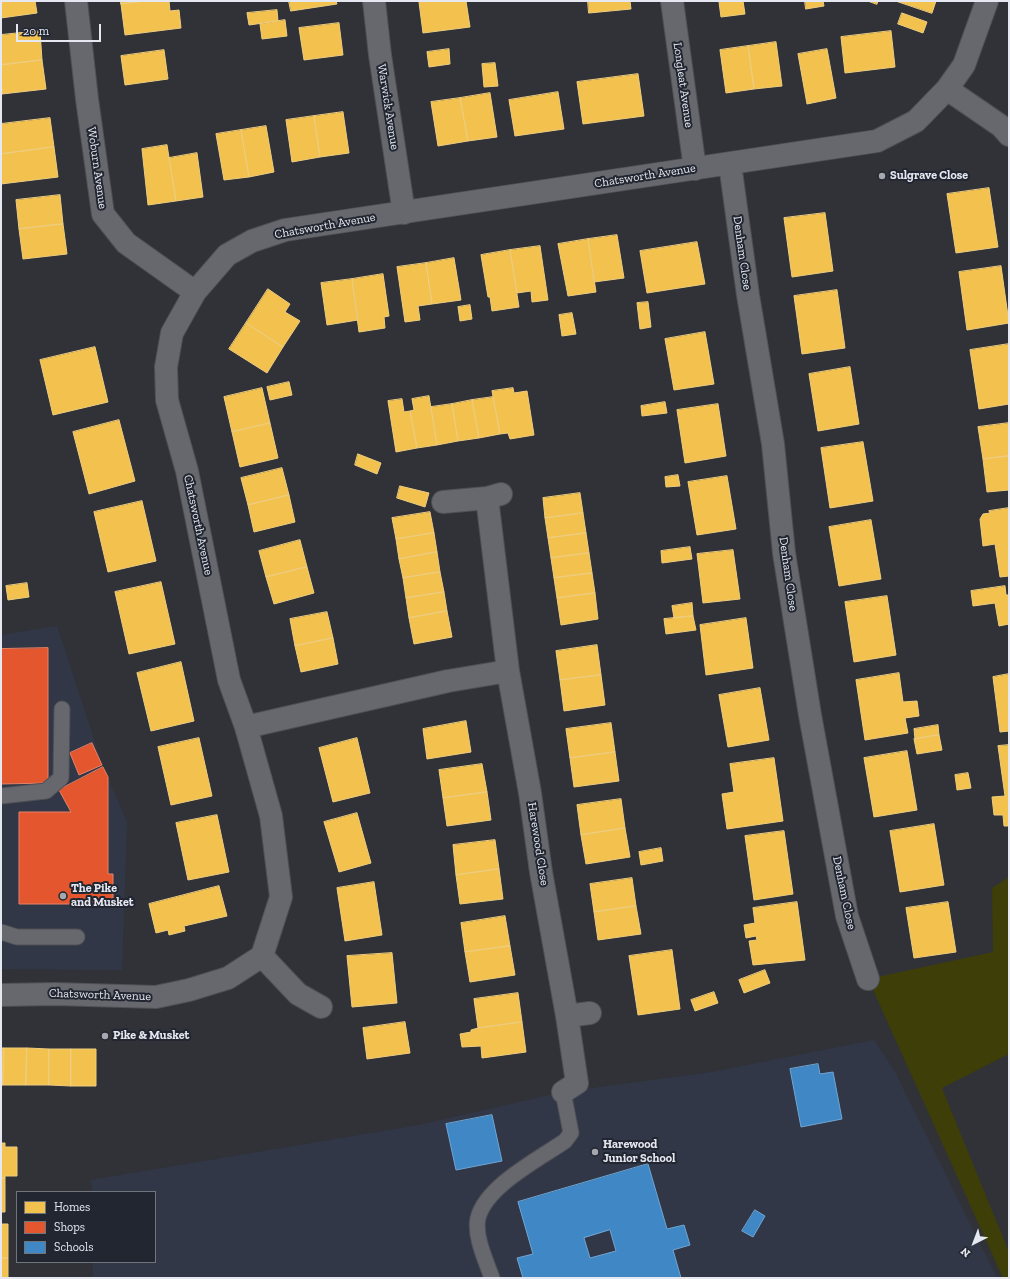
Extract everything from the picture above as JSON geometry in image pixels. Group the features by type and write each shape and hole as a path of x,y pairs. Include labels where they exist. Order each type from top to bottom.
{"street":[{"name":"Woburn Avenue","path":"76,1 103,214 126,243 195,292"},
{"name":"Warwick Avenue","path":"374,1 380,55 404,213"},
{"name":"Longleat Avenue","path":"672,1 695,168"},
{"name":"Chatsworth Avenue","path":"1,995 55,994 156,997 189,990 228,978 262,956 281,897 271,816 246,727 229,680 187,471 167,400 166,367 172,333 195,292 227,255 252,241 285,230 877,141 916,121 947,89 964,65 987,1"},
{"path":"947,89 1000,126 1009,135"},
{"name":"Denham Close","path":"730,164 748,295 772,444 784,553 810,715 847,916 868,979"},
{"name":"Harewood Close","path":"443,502 494,496 508,671 530,793 541,872 567,1016 577,1083 564,1092"},
{"path":"246,727 448,681 508,671"},
{"path":"262,956 298,994 320,1007"},
{"path":"567,1016 590,1013"}],"lane":[{"path":"1,796 46,791 61,778 62,709"},
{"path":"1,932 17,937 77,937"},
{"path":"492,1278 478,1234 478,1218 487,1201 501,1184 565,1141 571,1132 564,1092"}],"shaded area":[{"name":"The Pike and Musket","path":"57,626 103,767 127,822 122,970 1,969 1,635"},
{"path":"1009,877 1009,1054 942,1088 1009,1252 1009,1278 1003,1278 868,979 993,952 992,888"},
{"name":"Harewood Junior School","path":"874,1040 895,1072 997,1278 93,1278 93,1263 156,1263 156,1191 92,1191 91,1180 419,1125 563,1092 712,1072"}],"building: Homes":[{"path":"1,1 35,1 37,13 1,18"},
{"path":"121,1 145,1 121,4"},
{"path":"145,1 169,1 170,11 179,10 181,28 125,35 121,4"},
{"path":"289,1 336,1 337,4 291,11"},
{"path":"466,1 470,27 423,33 419,2"},
{"path":"588,1 630,1 631,9 589,13"},
{"path":"743,1 745,14 721,17 719,2"},
{"path":"805,1 823,1 824,6 806,9"},
{"path":"868,1 878,1 877,4"},
{"path":"896,1 936,1 932,13"},
{"path":"277,10 278,21 249,25 247,13"},
{"path":"902,13 927,22 923,33 898,24"},
{"path":"285,20 287,36 262,39 260,24"},
{"path":"339,23 343,55 304,60 299,28"},
{"path":"40,31 42,60 1,65 1,35"},
{"path":"891,31 895,67 845,73 841,37"},
{"path":"776,42 782,86 754,89 748,46"},
{"path":"748,46 754,89 726,93 720,50"},
{"path":"449,49 450,64 429,67 427,52"},
{"path":"827,49 836,98 807,104 798,54"},
{"path":"164,50 168,79 125,85 121,56"},
{"path":"42,60 46,89 2,94 1,65"},
{"path":"495,63 498,86 484,87 482,64"},
{"path":"638,74 644,116 583,124 577,82"},
{"path":"558,92 564,129 515,136 509,100"},
{"path":"490,93 497,137 468,141 460,98"},
{"path":"460,98 468,141 438,146 431,102"},
{"path":"343,112 349,153 320,157 314,116"},
{"path":"314,116 320,157 292,162 286,120"},
{"path":"50,118 54,147 1,154 1,124"},
{"path":"266,126 274,172 249,177 241,130"},
{"path":"241,130 249,177 224,180 216,134"},
{"path":"167,145 176,201 148,205 142,149"},
{"path":"54,147 58,177 1,184 1,154"},
{"path":"197,153 203,197 176,201 169,158"},
{"path":"989,188 998,247 956,253 947,194"},
{"path":"60,195 63,224 19,229 16,200"},
{"path":"825,213 833,271 792,277 784,218"},
{"path":"63,224 67,254 23,259 19,229"},
{"path":"617,235 624,278 594,282 588,239"},
{"path":"588,239 596,292 568,296 558,244"},
{"path":"697,242 705,284 647,293 640,251"},
{"path":"540,246 548,300 532,302 531,291 517,293 510,250"},
{"path":"510,250 519,307 492,311 490,297 488,297 481,255"},
{"path":"454,258 461,300 432,304 426,263"},
{"path":"426,263 432,304 418,306 420,320 405,322 397,267"},
{"path":"1001,266 1009,323 967,330 959,272"},
{"path":"383,274 389,316 384,317 385,328 359,332 352,279"},
{"path":"352,279 358,320 327,325 321,283"},
{"path":"268,289 290,304 285,312 300,321 283,347 246,323"},
{"path":"837,290 845,348 802,354 794,296"},
{"path":"648,302 651,327 640,329 637,303"},
{"path":"470,305 472,319 460,321 458,307"},
{"path":"572,313 576,334 562,336 559,315"},
{"path":"246,323 283,347 267,373 229,349"},
{"path":"705,332 714,384 674,390 665,339"},
{"path":"1009,344 1009,404 979,409 970,350"},
{"path":"95,347 108,402 53,415 40,360"},
{"path":"850,367 859,424 818,431 809,374"},
{"path":"289,382 292,395 270,400 267,387"},
{"path":"262,388 270,423 232,432 224,397"},
{"path":"513,388 514,393 527,391 534,435 510,439 508,433 500,434 492,391"},
{"path":"429,396 437,445 417,448 410,411 414,410 412,399"},
{"path":"493,397 500,434 479,438 472,400"},
{"path":"402,399 404,412 410,411 417,448 396,452 388,401"},
{"path":"472,400 479,438 458,441 452,404"},
{"path":"665,402 667,413 642,416 641,406"},
{"path":"452,404 458,441 437,445 431,407"},
{"path":"718,404 726,456 685,463 677,410"},
{"path":"119,420 135,481 89,494 73,432"},
{"path":"270,423 278,458 240,467 232,432"},
{"path":"1009,423 1009,456 983,459 978,427"},
{"path":"863,442 873,501 830,508 821,448"},
{"path":"358,454 381,463 377,474 355,465"},
{"path":"1009,456 1009,490 987,492 983,459"},
{"path":"282,468 289,495 248,505 241,478"},
{"path":"678,475 680,486 666,487 665,477"},
{"path":"727,476 736,529 697,535 688,482"},
{"path":"400,486 429,493 425,507 397,498"},
{"path":"580,493 583,513 545,518 543,498"},
{"path":"289,495 295,522 254,532 248,505"},
{"path":"142,501 156,561 108,572 94,512"},
{"path":"1009,508 1009,576 1000,577 995,544 983,546 980,519 983,514 990,513 989,511"},
{"path":"430,512 434,533 396,539 392,518"},
{"path":"583,513 586,533 548,538 545,518"},
{"path":"871,520 881,579 839,586 829,527"},
{"path":"434,533 437,552 399,559 396,539"},
{"path":"586,533 589,553 551,558 548,538"},
{"path":"300,540 307,567 266,577 259,551"},
{"path":"690,547 692,559 662,563 661,551"},
{"path":"733,550 740,599 703,603 697,554"},
{"path":"437,552 440,572 403,578 399,559"},
{"path":"589,553 592,573 554,578 551,558"},
{"path":"307,567 314,593 274,604 266,577"},
{"path":"440,572 444,592 406,598 403,578"},
{"path":"592,573 595,593 557,598 554,578"},
{"path":"161,582 175,644 129,654 115,592"},
{"path":"27,583 29,597 8,600 6,586"},
{"path":"1005,586 1006,595 1009,595 1009,624 999,626 995,603 973,606 971,591"},
{"path":"444,592 447,611 409,618 406,598"},
{"path":"595,593 598,619 561,625 557,598"},
{"path":"887,596 896,655 854,662 845,602"},
{"path":"692,603 693,616 674,618 672,606"},
{"path":"447,611 452,637 414,644 409,618"},
{"path":"327,612 333,638 295,646 290,619"},
{"path":"693,616 696,630 666,634 664,619"},
{"path":"746,618 753,668 706,675 700,625"},
{"path":"333,638 338,664 301,672 295,646"},
{"path":"597,645 601,675 560,680 556,651"},
{"path":"181,662 194,721 151,731 137,673"},
{"path":"899,673 903,702 917,701 919,716 905,718 908,733 865,740 856,680"},
{"path":"1009,674 1009,731 1000,732 993,677"},
{"path":"601,675 605,705 564,711 560,680"},
{"path":"760,688 769,740 728,747 719,695"},
{"path":"466,721 471,752 427,759 423,729"},
{"path":"611,723 615,752 570,758 566,729"},
{"path":"938,725 939,735 915,739 914,729"},
{"path":"939,735 942,750 917,754 914,739"},
{"path":"199,738 212,796 171,805 158,747"},
{"path":"357,738 370,793 333,802 319,748"},
{"path":"1009,745 1009,826 1004,826 1003,815 994,815 992,797 1005,796 998,746"},
{"path":"907,751 917,810 874,817 864,758"},
{"path":"615,752 619,781 574,787 570,758"},
{"path":"774,758 783,821 727,829 722,794 734,792 730,764"},
{"path":"482,764 487,792 443,798 439,770"},
{"path":"968,773 971,788 957,790 955,775"},
{"path":"487,792 491,820 447,826 443,798"},
{"path":"621,799 625,828 581,835 577,805"},
{"path":"357,813 371,863 339,872 324,822"},
{"path":"217,815 229,872 188,880 176,823"},
{"path":"934,824 944,885 900,892 890,831"},
{"path":"625,828 630,857 586,864 581,835"},
{"path":"784,831 793,894 754,900 745,836"},
{"path":"495,840 499,869 456,875 453,845"},
{"path":"661,848 663,861 641,865 639,852"},
{"path":"499,869 503,899 460,904 456,875"},
{"path":"632,878 636,906 594,912 590,884"},
{"path":"374,882 382,935 345,941 337,888"},
{"path":"219,886 227,916 184,926 185,931 169,935 168,930 156,933 149,904"},
{"path":"797,902 805,960 753,965 749,941 757,940 756,936 746,938 744,925 755,923 753,908"},
{"path":"948,902 956,952 914,958 906,908"},
{"path":"636,906 641,934 598,940 594,912"},
{"path":"505,916 510,946 465,952 461,923"},
{"path":"510,946 515,975 470,982 465,952"},
{"path":"672,950 680,1009 638,1015 629,956"},
{"path":"392,953 397,1003 352,1007 347,956"},
{"path":"765,970 770,983 744,993 739,980"},
{"path":"714,992 718,1003 695,1011 691,1000"},
{"path":"518,993 522,1022 478,1028 474,999"},
{"path":"405,1022 410,1053 367,1059 363,1028"},
{"path":"522,1022 526,1052 482,1058 481,1046 462,1047 460,1034 471,1032 471,1030 478,1028"},
{"path":"1,1048 4,1048 3,1085 1,1085"},
{"path":"4,1048 27,1048 26,1085 3,1085"},
{"path":"27,1048 49,1049 49,1085 26,1085"},
{"path":"49,1049 71,1049 71,1086 49,1085"},
{"path":"71,1049 96,1049 96,1086 71,1086"},
{"path":"1,1143 5,1143 5,1147 17,1147 17,1176 5,1176 5,1178 1,1178"},
{"path":"1,1178 5,1178 5,1212 1,1212"},
{"path":"1,1224 8,1224 8,1258 1,1258"},
{"path":"1,1258 8,1258 8,1278 1,1278"}],"building: Shops":[{"path":"48,648 48,783 1,784 1,649"},
{"path":"92,743 102,765 79,775 70,753"},
{"path":"103,767 108,777 108,874 113,874 113,904 19,904 19,812 71,812 59,790"}],"building: Schools":[{"path":"818,1064 820,1074 833,1072 842,1119 801,1127 790,1069"},
{"path":"492,1115 502,1161 456,1170 446,1124"},
{"path":"648,1164 667,1229 684,1225 690,1245 673,1250 681,1278 523,1278 517,1258 533,1254 518,1202","holes":["610,1230 616,1251 590,1258 584,1238"]},
{"path":"755,1210 765,1216 753,1237 742,1231"}],"place":[{"name":"Sulgrave Close","path":"882,176"},
{"name":"The Pike and Musket","path":"63,896"},
{"name":"Pike & Musket","path":"105,1036"},
{"name":"Harewood Junior School","path":"595,1152"}]}
